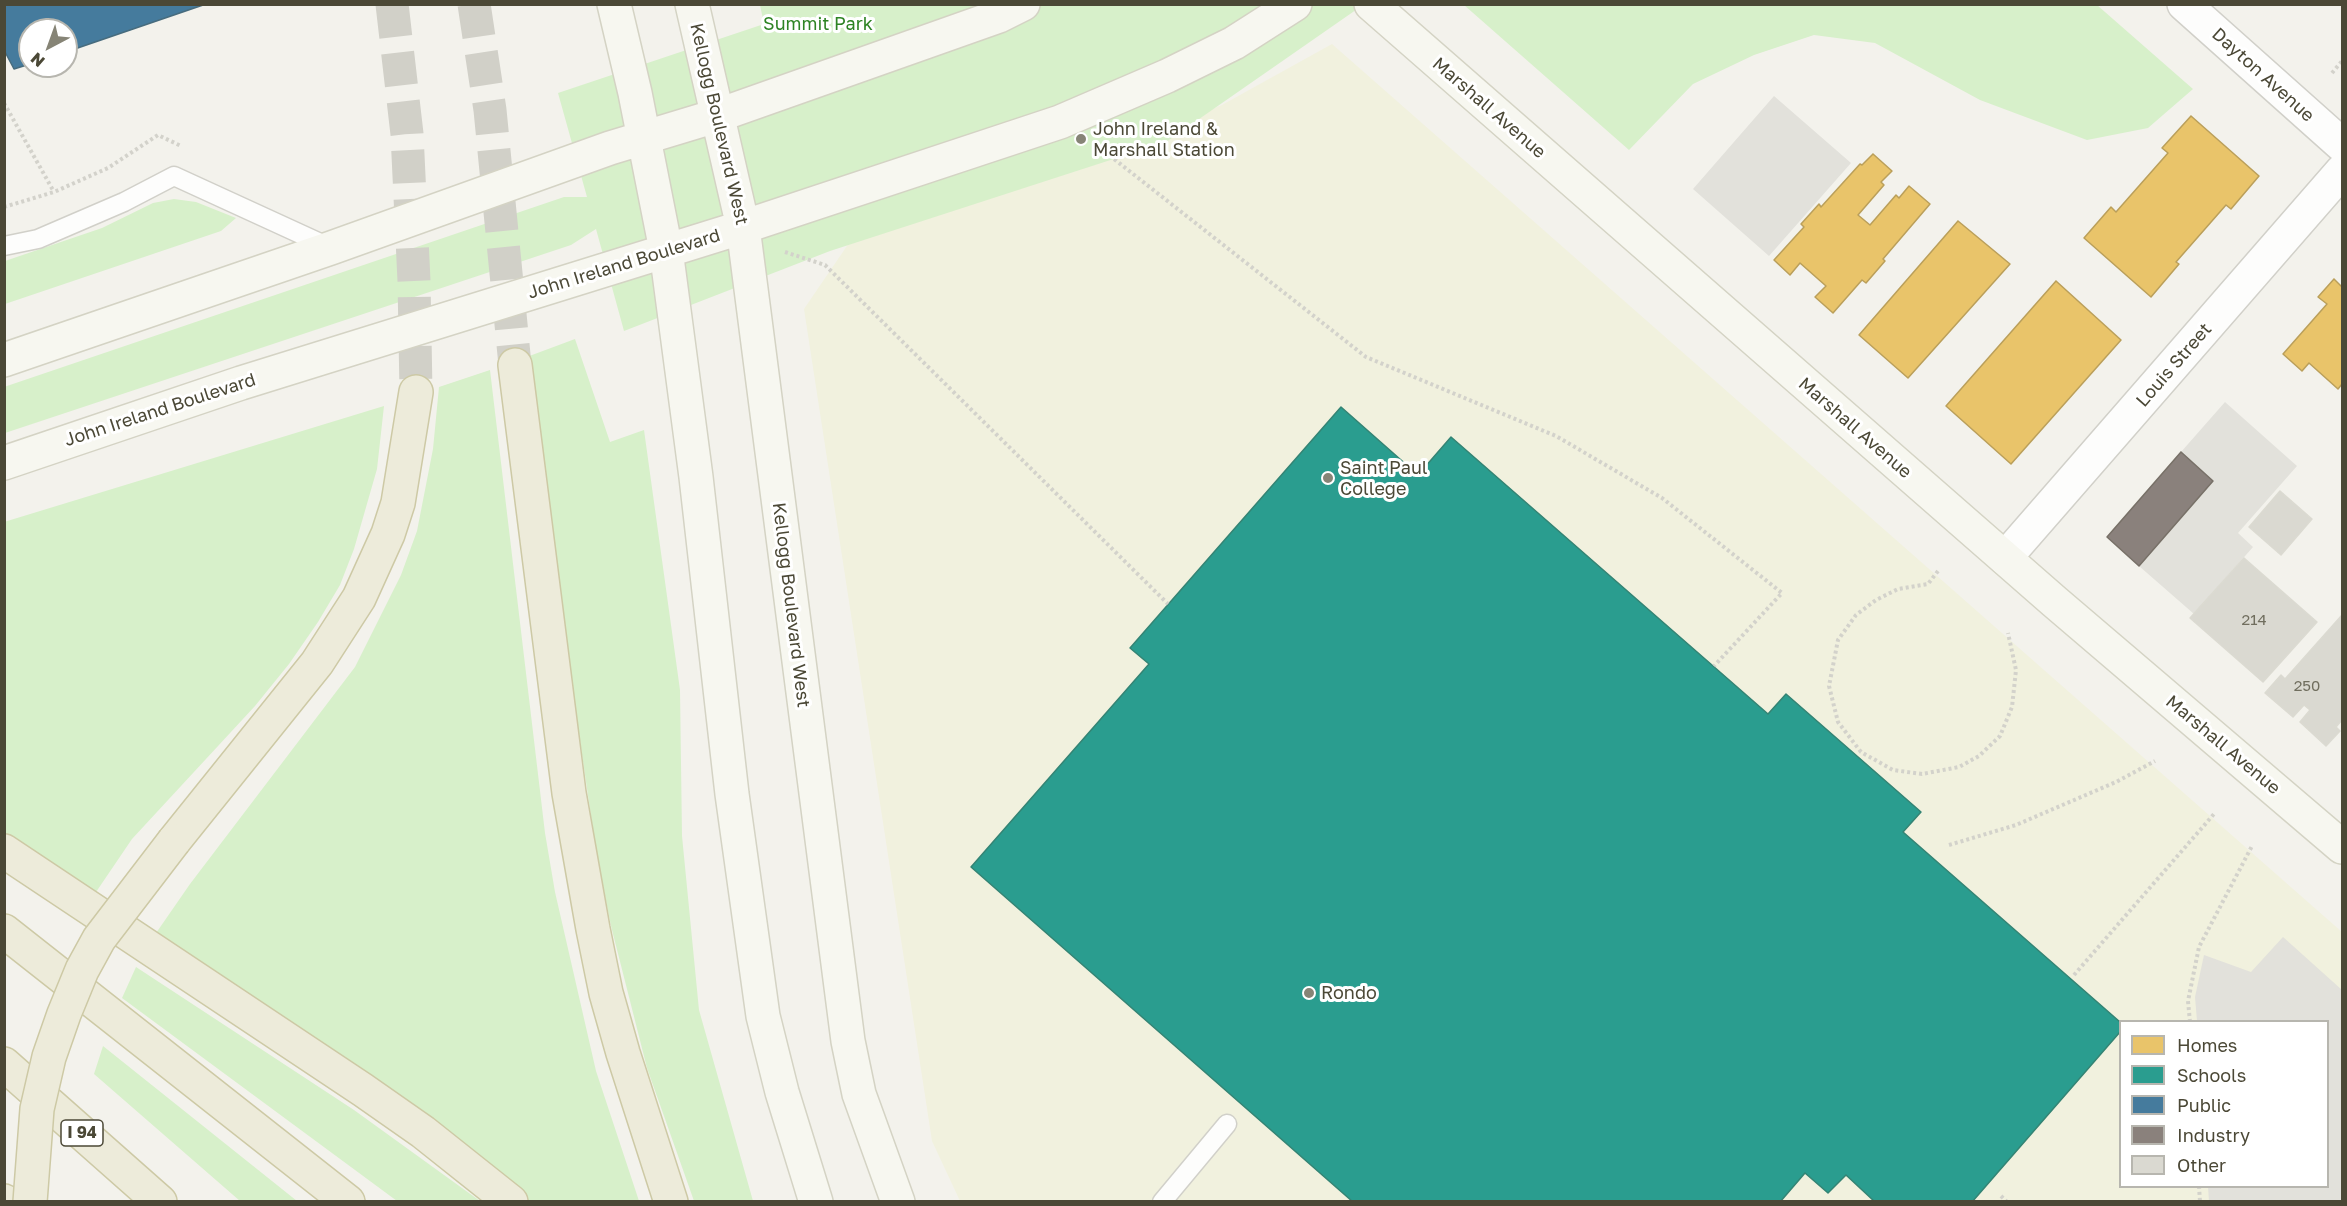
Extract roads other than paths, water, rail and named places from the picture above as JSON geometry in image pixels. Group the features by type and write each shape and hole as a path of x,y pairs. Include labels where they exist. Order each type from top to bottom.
{"highway":[{"path":"515,365 569,793 593,928 606,993 623,1053 671,1202"},
{"path":"30,1202 37,1109 49,1057 81,970 99,939 174,841 316,663 359,598 388,534 398,503 416,392"},
{"path":"4,851 363,1090 423,1132 511,1202"},
{"path":"4,931 348,1202"},
{"name":"I 94","path":"4,1064 160,1202"}],"street":[{"path":"614,4 666,250 696,477 732,794 763,1016 782,1092 816,1202"},
{"name":"Kellogg Boulevard West","path":"692,4 743,227 848,1041 859,1094 898,1202"},
{"path":"4,360 331,248 609,148 644,140 719,115 999,16 1023,4"},
{"name":"John Ireland Boulevard","path":"4,463 241,383 743,227 1102,105 1234,43 1295,4"},
{"name":"Marshall Avenue","path":"1371,4 2005,558 2343,847"},
{"name":"Dayton Avenue","path":"2184,4 2343,145"},
{"name":"Louis Street","path":"2005,558 2343,171"}],"lane":[{"path":"4,246 38,239 124,202 174,176 331,248"},
{"path":"1162,1202 1227,1125"}],"tunnel":[{"path":"392,4 407,134 414,281 416,392"},
{"path":"474,4 490,110 515,365"}],"place":[{"name":"John Ireland & Marshall Station","path":"1081,139"},
{"name":"Saint Paul College","path":"1328,478"},
{"name":"Rondo","path":"1309,993"}],"park label":[{"name":"Summit Park","path":"818,24"}]}
